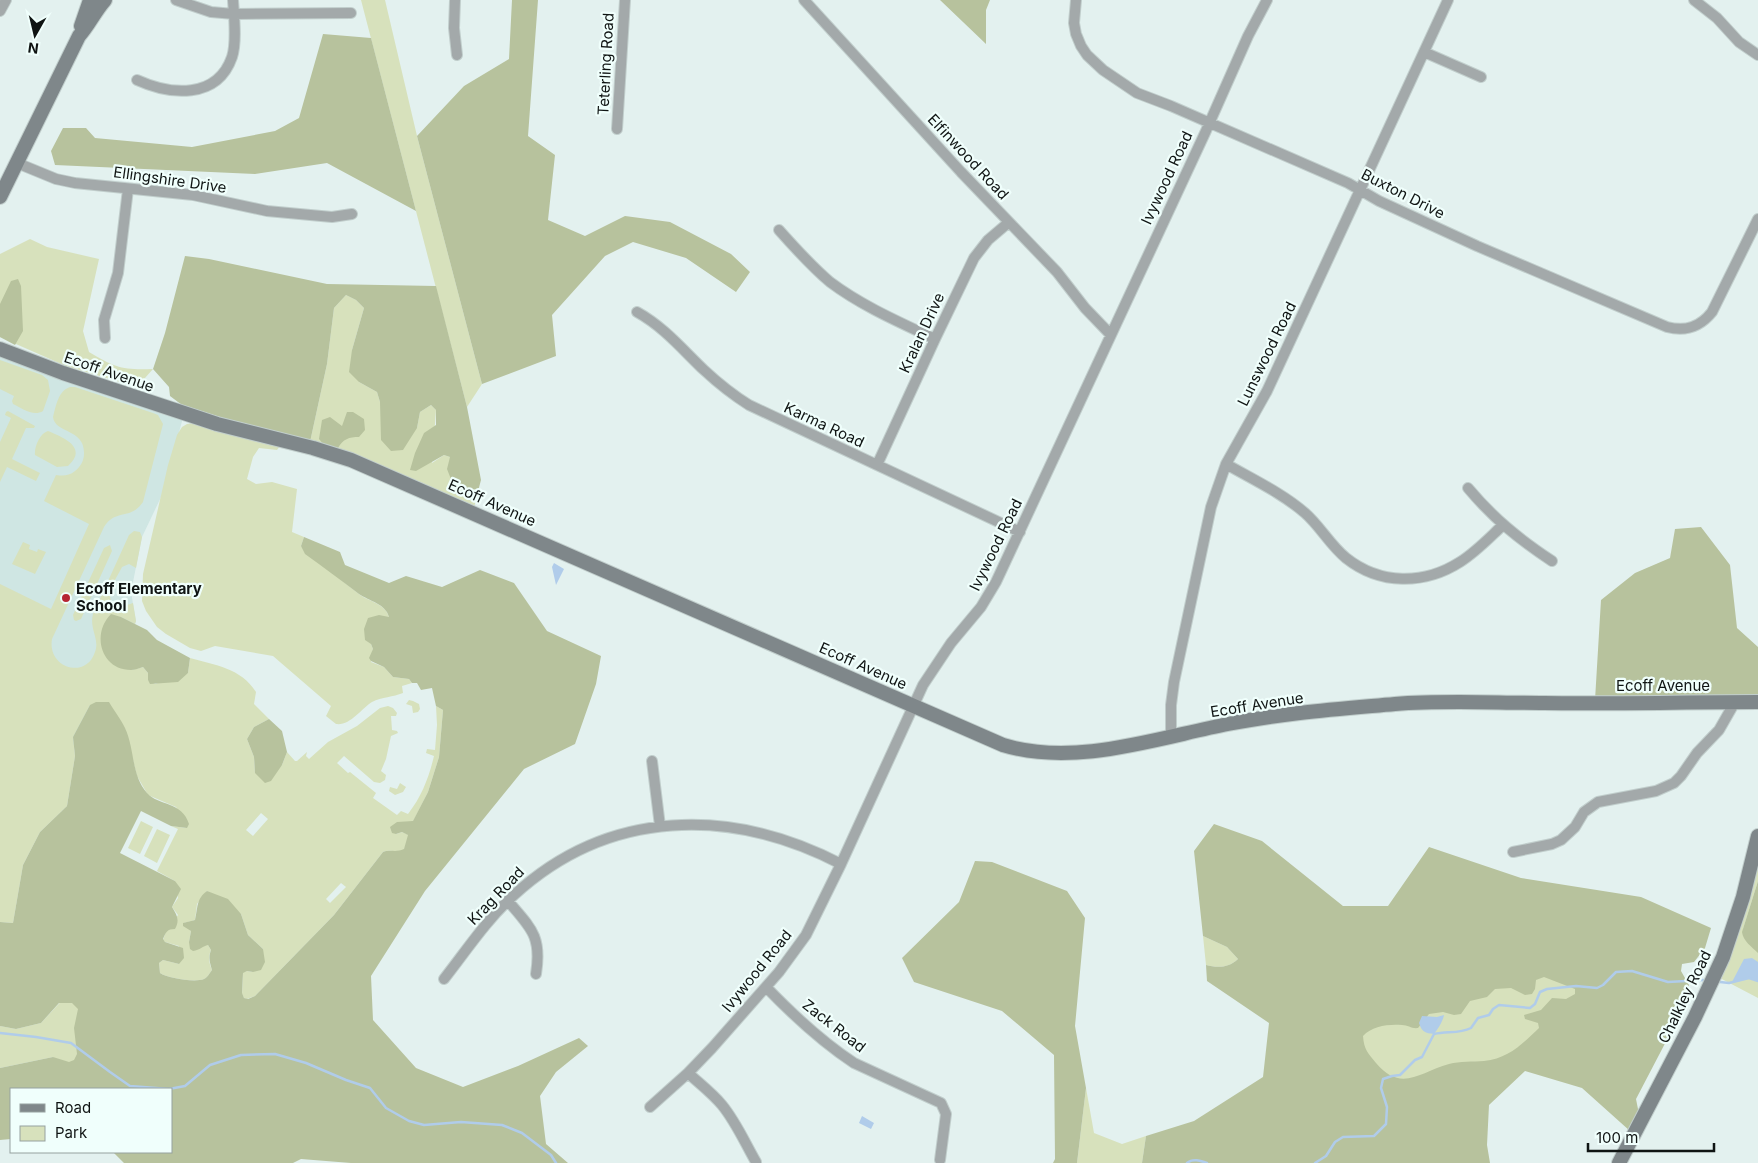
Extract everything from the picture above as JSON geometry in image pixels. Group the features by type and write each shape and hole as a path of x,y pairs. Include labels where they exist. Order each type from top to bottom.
{"street":[{"path":"0,10 6,0"},
{"path":"0,197 79,36 90,0"},
{"path":"79,36 106,0"},
{"path":"176,0 211,12 234,14 351,13"},
{"path":"137,80 155,88 189,91 197,90 212,83 226,69 232,58 234,47 234,0"},
{"path":"455,0 454,28 457,55"},
{"name":"Teterling Road","path":"617,129 625,0"},
{"name":"Elfinwood Road","path":"804,0 1008,223 1057,272 1110,334"},
{"name":"Buxton Drive","path":"1076,0 1074,12 1076,34 1087,55 1103,70 1137,93 1348,183 1412,217 1667,327 1676,329 1691,328 1700,324 1712,312 1758,221"},
{"name":"Ivywood Road","path":"650,1107 688,1073 766,987 792,956 806,935 841,864 913,706 936,664 981,608 991,592 1248,36 1267,0"},
{"name":"Lunswood Road","path":"1171,737 1171,705 1174,682 1211,507 1226,464 1267,391 1448,0"},
{"path":"1694,0 1717,18 1739,42 1758,55"},
{"path":"1424,52 1482,77"},
{"name":"Ellingshire Drive","path":"17,163 65,181 193,195 267,211 332,217 352,214"},
{"path":"105,338 104,320 118,273 128,189"},
{"name":"Kralan Drive","path":"877,465 974,258 988,240 1008,223"},
{"path":"779,230 813,267 850,296 935,339"},
{"name":"Karma Road","path":"637,312 664,329 717,382 749,405 1020,532"},
{"name":"Ecoff Avenue","path":"0,349 62,373 203,420 313,448 351,460 1003,745 1031,752 1047,754 1127,746 1260,719 1398,704 1438,702 1542,704 1758,702"},
{"path":"1226,464 1295,505 1314,522 1346,558 1369,572 1383,576 1397,579 1416,579 1446,570 1473,553 1503,525"},
{"path":"1468,488 1486,510 1503,525 1552,561"},
{"path":"1513,852 1552,844 1561,840 1575,827 1584,812 1598,802 1656,791 1674,783 1697,753 1719,730 1736,702"},
{"path":"652,761 660,826"},
{"name":"Krag Road","path":"444,979 491,919 535,876 573,852 611,836 660,826 705,825 753,831 796,843 841,864"},
{"name":"Chalkley Road","path":"1618,1163 1695,1017 1723,957 1744,897 1758,836"},
{"path":"508,901 527,923 536,939 539,956 536,974"},
{"name":"Zack Road","path":"766,987 809,1027 854,1063 941,1103 946,1114 940,1160"},
{"path":"688,1073 714,1096 723,1107 756,1162"}],"shaded area":[{"name":"Ecoff Elementary School","path":"0,351 184,414 162,495 142,537 131,592 136,621 109,702 0,849"}],"green space":[{"path":"361,0 385,0 417,136 482,384 467,407"},
{"path":"512,0 538,0 528,136 555,155 548,220 585,236 625,216 670,222 731,254 750,272 736,292 686,258 633,242 605,256 552,315 556,356 482,384 417,136 464,86 509,59"},
{"path":"940,0 990,0 986,10 986,44"},
{"path":"323,34 371,38 416,211 327,163 255,174 55,165 51,151 63,128 86,128 95,138 192,147 275,131 299,118"},
{"path":"30,239 47,247 99,259 83,331 89,352 119,367 153,369 137,387 66,366 0,337 0,254"},
{"path":"185,256 209,259 327,284 436,286 467,407 481,480 477,495 456,492 447,469 450,457 444,455 416,471 410,470 424,433 436,425 436,410 431,405 420,412 417,428 403,450 391,451 381,440 380,402 377,392 359,382 349,372 352,350 364,308 356,300 346,295 334,308 327,364 310,442 245,425 182,405 170,396 169,387 153,369 165,333"},
{"path":"18,279 21,286 23,331 15,345 0,337 0,304 11,281"},
{"path":"346,295 356,300 364,308 352,350 359,382 377,392 380,402 417,428 420,412 431,405 436,410 432,463 444,455 450,457 456,492 477,495 474,508 310,442 327,364 334,308"},
{"path":"0,360 42,375 48,380 50,391 43,411 35,413 24,410 13,404 14,396 0,389"},
{"path":"75,387 153,413 158,415 163,424 143,502 133,511 113,518 104,527 52,639 52,649 55,657 61,663 68,667 84,666 90,661 95,652 96,638 92,624 93,614 129,535 134,531 140,532 142,537 136,568 129,564 122,567 112,586 110,596 113,606 121,607 133,603 135,624 121,617 132,670 143,667 148,673 148,680 155,684 188,673 190,658 227,669 243,678 256,692 254,704 269,719 254,727 247,739 254,757 255,773 282,765 287,752 295,761 307,752 306,756 309,759 328,742 357,726 380,708 388,706 397,713 396,716 391,716 392,730 398,733 391,736 386,759 381,771 386,775 385,780 380,783 374,782 344,756 337,763 376,793 373,798 397,815 401,811 408,814 421,793 432,764 434,756 426,753 427,749 435,750 436,706 443,710 439,757 428,792 413,822 397,822 396,834 402,832 409,835 404,850 383,852 334,915 255,996 247,999 242,994 243,972 253,972 263,949 248,935 241,914 207,891 197,904 195,920 184,923 191,931 189,942 208,945 211,950 209,960 212,970 205,978 200,980 175,978 160,973 159,963 163,960 179,964 179,946 163,940 166,931 178,915 172,907 178,898 175,881 157,871 178,829 171,826 187,828 176,807 148,795 137,776 125,729 90,705 73,737 75,756 67,806 40,832 23,865 13,923 0,922 0,584 51,609 89,524 44,501 56,475 73,473 80,466 84,457 83,446 80,440 59,426 53,417 58,399 66,389","holes":["261,813 268,819 253,836 246,830","341,883 346,887 330,903 326,899"]},
{"path":"8,411 35,426 34,428 26,428 12,459 40,473 36,481 7,467 0,482 0,442 11,418 5,415"},
{"path":"347,412 353,412 364,419 365,430 359,437 349,438 344,441 338,448 324,445 319,439 322,420 330,417 342,426"},
{"path":"193,423 280,446 277,450 259,448 253,457 247,479 256,484 272,482 297,489 292,532 304,537 301,546 363,597 387,612 389,617 386,618 371,644 373,649 371,662 384,667 393,677 409,679 412,683 402,686 403,693 372,702 351,720 336,724 326,716 331,706 273,656 215,646 201,651 190,648 157,627 146,611 142,601 143,574 168,465 177,435 182,427"},
{"path":"48,431 60,436 75,448 74,459 68,466 57,467 35,455 38,441 42,434"},
{"path":"1701,527 1730,565 1737,628 1758,647 1758,698 1595,700 1601,600 1635,573 1670,558 1675,529"},
{"path":"304,537 340,552 345,565 389,583 406,576 442,587 480,570 514,583 547,631 601,656 596,684 575,744 524,769 425,891 371,976 373,1020 416,1068 463,1087 518,1066 579,1038 588,1046 556,1072 540,1096 546,1144 568,1163 351,1163 301,1159 293,1163 124,1163 114,1153 172,1153 172,1088 10,1088 10,1139 0,1140 0,1068 53,1057 69,1062 74,1060 77,1054 74,1028 78,1009 72,1003 59,1003 41,1023 16,1029 0,1026 0,922 13,923 23,865 40,832 67,806 75,756 73,737 90,705 96,702 109,702 125,728 138,778 142,786 152,797 181,811 189,824 187,828 171,826 141,811 120,853 175,881 181,889 172,907 177,918 177,926 175,929 167,931 163,939 165,942 183,948 184,958 179,964 163,960 159,963 160,973 164,975 181,979 200,980 207,977 212,970 209,958 211,950 208,945 193,951 190,949 191,931 183,926 183,923 195,920 199,901 207,891 228,899 241,914 248,935 263,949 265,962 261,970 243,973 242,993 244,998 248,999 255,996 334,915 383,852 404,849 408,835 402,832 392,833 390,827 397,822 413,821 428,792 439,757 443,710 436,706 432,688 421,690 417,683 412,683 409,679 393,677 384,667 371,661 369,658 373,649 371,644 365,640 364,629 368,618 379,615 389,617 387,613 381,606 359,594 305,554 301,546"},
{"path":"23,542 30,545 29,549 37,552 38,549 46,552 35,574 12,564"},
{"path":"110,545 112,551 81,619 76,621 73,615 104,548"},
{"path":"111,614 147,630 157,640 190,658 188,673 178,682 150,684 148,673 143,667 131,670 112,664 102,650 101,641 101,631"},
{"path":"409,700 419,704 420,709 418,712 413,713 412,706 406,704"},
{"path":"269,719 282,731 287,752 282,765 271,781 265,783 255,773 254,757 247,739 254,727"},
{"path":"400,783 406,787 403,792 395,795 389,791 390,787 397,789"},
{"path":"141,821 153,827 140,854 128,848"},
{"path":"1214,824 1262,841 1343,906 1388,906 1429,847 1521,878 1641,897 1711,928 1705,948 1694,962 1682,964 1681,971 1689,985 1683,1009 1636,1099 1639,1114 1630,1131 1582,1088 1525,1071 1489,1105 1487,1145 1490,1163 1142,1163 1146,1136 1194,1121 1263,1077 1269,1023 1207,981 1206,965 1214,967 1223,966 1231,964 1238,959 1227,947 1203,936 1194,851","holes":["1544,977 1575,989 1575,994 1566,999 1552,998 1541,1010 1524,1015 1525,1019 1538,1023 1539,1028 1515,1049 1501,1057 1484,1061 1453,1063 1411,1078 1402,1079 1385,1072 1371,1057 1364,1045 1363,1036 1371,1030 1386,1025 1404,1025 1418,1028 1429,1014 1443,1012 1454,1015 1461,1014 1470,1001 1487,997 1495,989 1511,988 1525,995 1532,994 1535,989 1536,980"]},
{"path":"157,829 170,835 157,863 144,856"},
{"path":"1758,851 1758,881 1743,929 1758,940 1758,998 1718,977"},
{"path":"975,861 992,862 1067,891 1085,918 1075,1026 1086,1088 1077,1163 1053,1163 1055,1159 1054,1055 1002,1011 914,982 902,958 959,902"},
{"path":"1758,881 1758,953 1746,941 1742,932"},
{"path":"1203,936 1227,947 1238,959 1231,964 1223,966 1214,967 1206,965"},
{"path":"1289,950 1416,996 1614,965 1524,1050 1440,1083 1394,1085 1366,1071"},
{"path":"92,968 170,1088 84,1088 53,1057 0,1068 0,1026 16,1029 41,1023"},
{"path":"1086,1088 1094,1133 1122,1144 1146,1136 1142,1163 1077,1163"}],"water":[{"path":"554,563 564,569 556,585 552,567"},
{"path":"1752,958 1758,962 1758,981 1748,978 1732,982 1744,959"},
{"path":"1444,1015 1434,1034 1426,1032 1421,1028 1419,1023 1422,1016 1437,1017"},
{"path":"862,1116 874,1123 871,1129 859,1123"}],"waterway":[{"path":"1315,1163 1326,1156 1335,1142 1343,1137 1374,1136 1386,1124 1387,1107 1381,1088 1383,1079 1400,1075 1415,1060 1422,1057 1434,1034 1462,1031 1471,1028 1478,1018 1489,1015 1499,1005 1530,1008 1535,1004 1540,992 1547,989 1576,986 1597,988 1603,985 1616,972 1632,971 1668,982 1704,980"},
{"path":"1720,982 1729,983 1749,978 1758,981"},
{"path":"0,1033 71,1043 130,1086 156,1088"},
{"path":"172,1088 185,1086 210,1065 241,1055 275,1054 306,1063 370,1088 386,1108 409,1121 424,1125 461,1122 502,1125 522,1133 551,1155 556,1163"},
{"path":"1187,1163 1194,1160 1207,1163"}],"place":[{"name":"Ecoff Elementary School","path":"66,598"}]}
